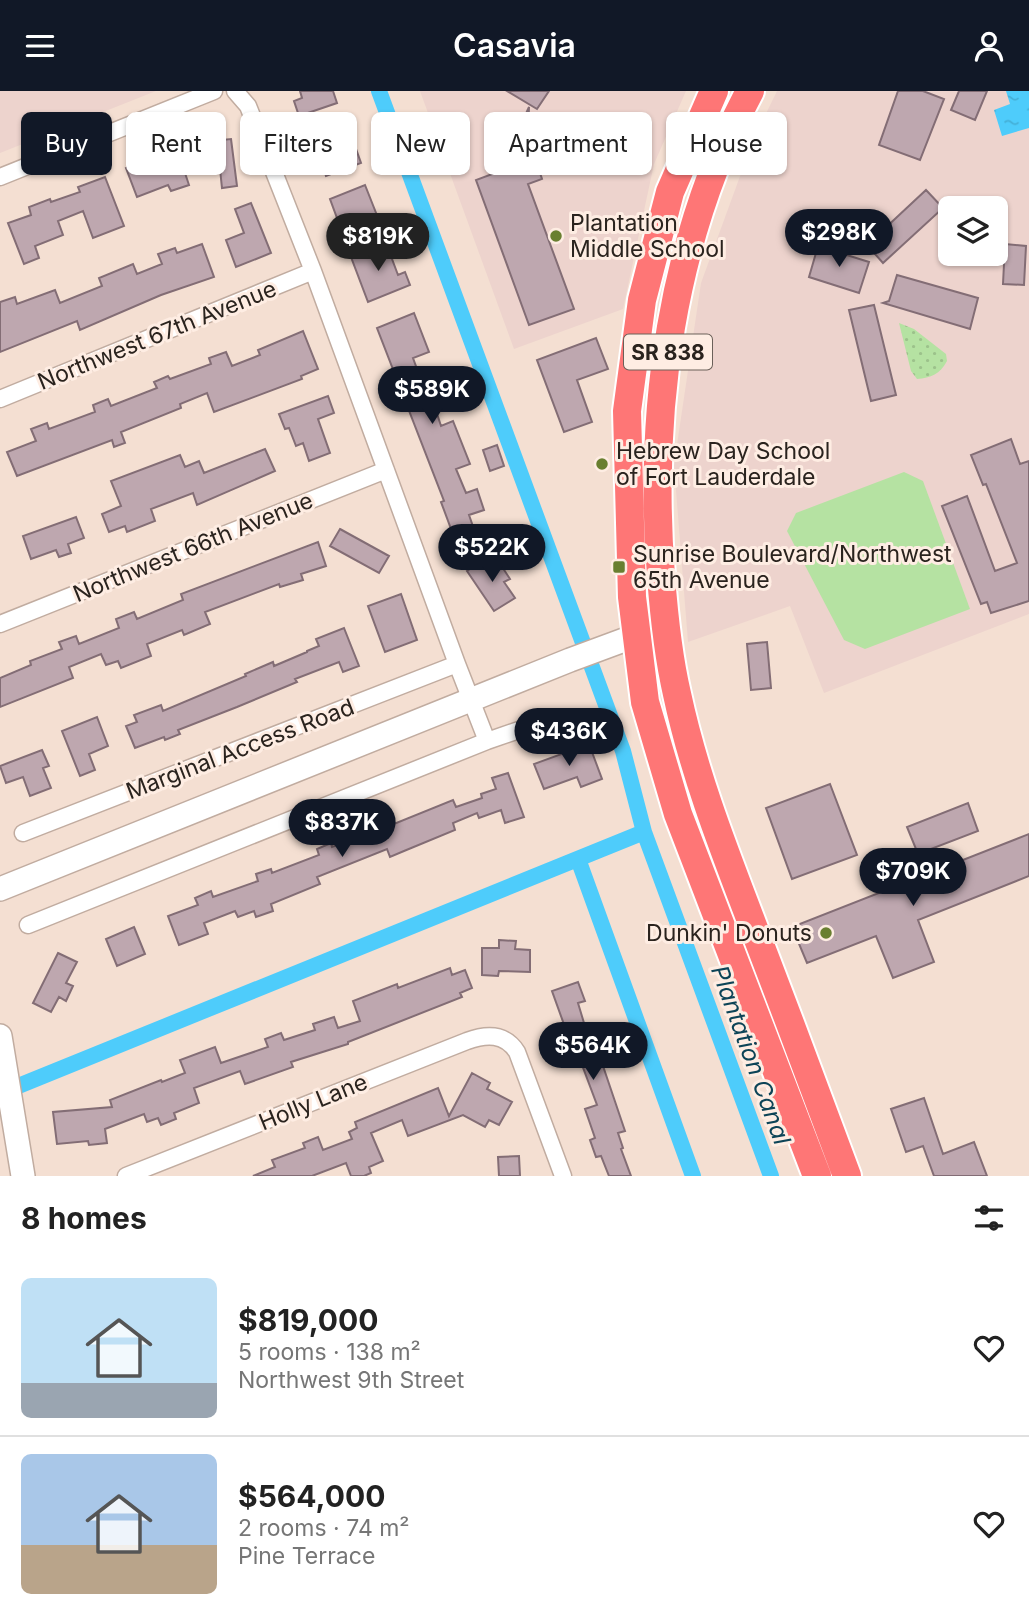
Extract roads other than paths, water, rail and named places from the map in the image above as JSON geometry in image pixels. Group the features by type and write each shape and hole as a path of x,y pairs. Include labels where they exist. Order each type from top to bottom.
{"highway":[{"name":"SR 838","path":"714,91 670,192 642,300 627,411 632,597 645,702 678,814 817,1176"},
{"name":"SR 838","path":"750,91 730,127 703,196 674,305 659,411 656,515 665,626 677,694 706,802 847,1176"},
{"path":"638,334 648,345 654,360 646,442 650,459 658,467"}],"street":[{"path":"0,177 214,91"},
{"path":"235,91 248,106 313,271 487,741"},
{"name":"Northwest 67th Avenue","path":"0,399 313,271"},
{"name":"Northwest 66th Avenue","path":"0,624 386,470"},
{"path":"0,889 570,660 636,634 665,626"},
{"name":"Marginal Access Road","path":"23,833 457,664"},
{"path":"28,925 487,741 545,721"},
{"path":"0,1036 23,1176"},
{"name":"Holly Lane","path":"126,1176 483,1036 501,1038 510,1043 520,1059 563,1176"}],"water":[{"path":"1006,91 1029,91 1029,128 1002,136 994,110 1010,104"}],"waterway":[{"name":"Plantation Canal","path":"379,91 623,751 644,832 771,1176"},
{"path":"1,1093 644,832"},
{"path":"578,859 693,1176"}],"place":[{"name":"Plantation Middle School","path":"556,236"},
{"name":"Hebrew Day School of Fort Lauderdale","path":"602,464"},
{"name":"Sunrise Boulevard/Northwest 65th Avenue","path":"619,567"},
{"name":"Dunkin' Donuts","path":"826,933"}]}
